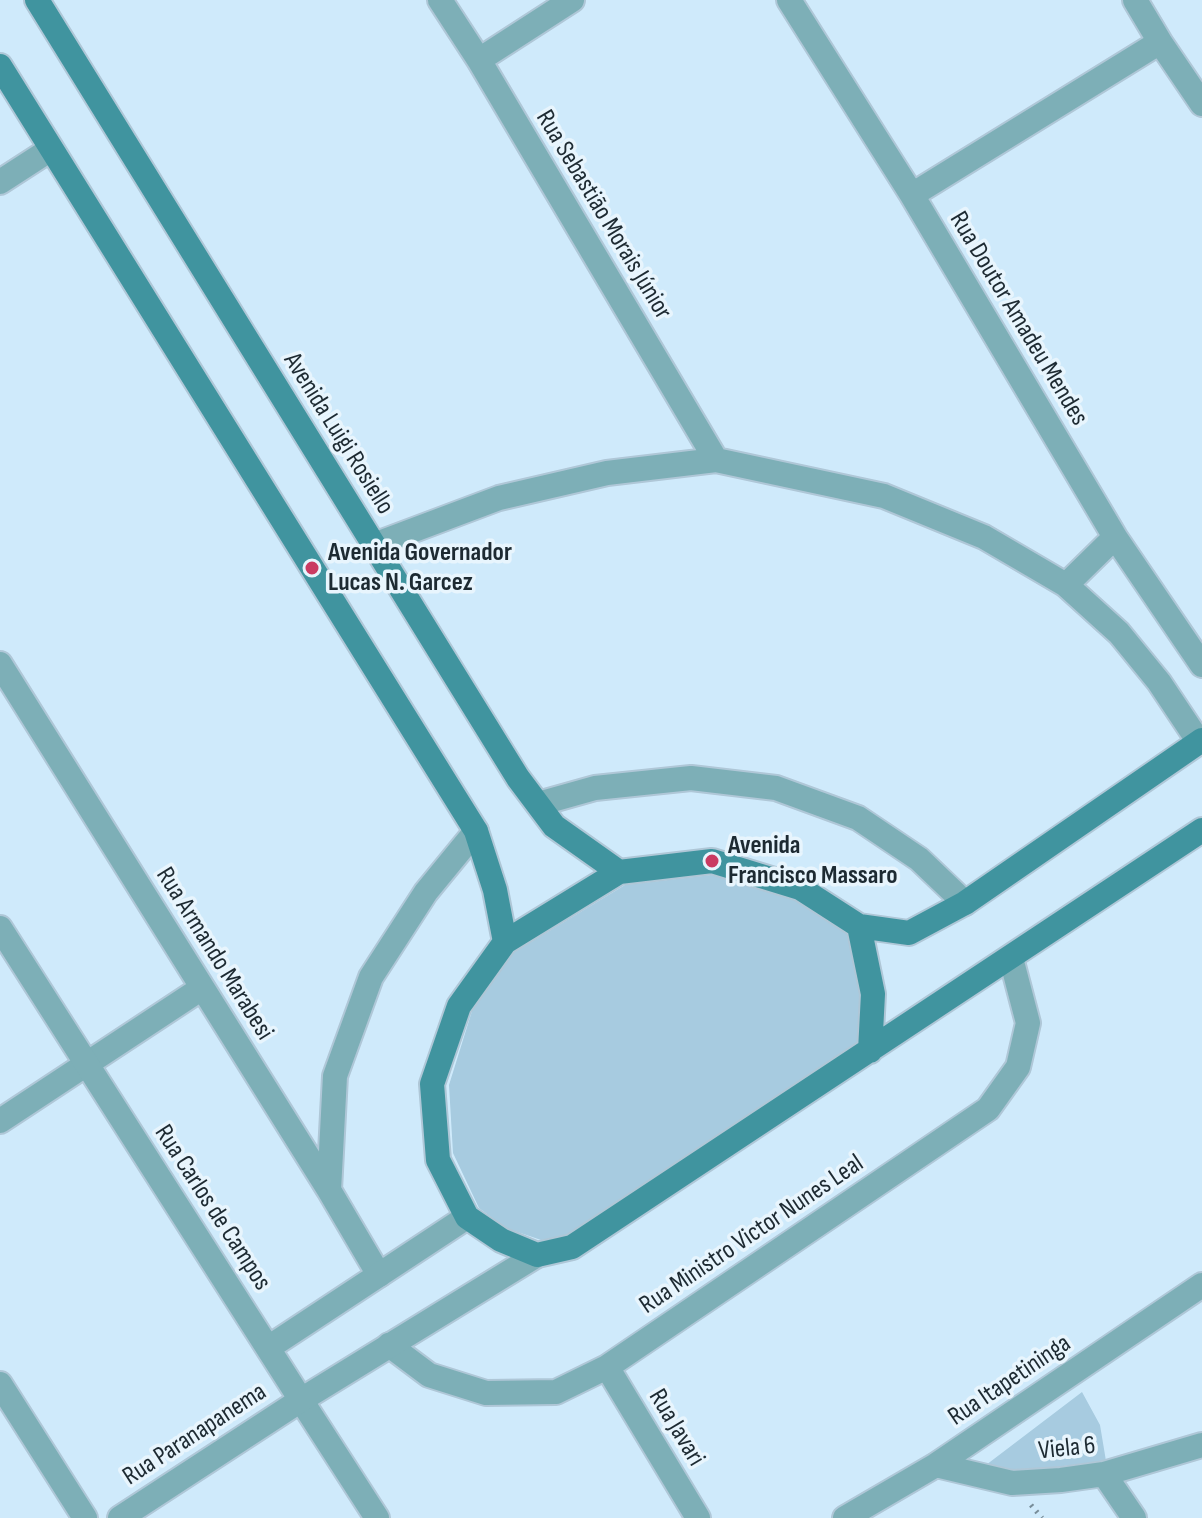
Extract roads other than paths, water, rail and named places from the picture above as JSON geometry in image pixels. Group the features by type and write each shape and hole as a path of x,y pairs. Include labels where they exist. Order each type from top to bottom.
{"main road":[{"name":"Avenida Luigi Rosiello","path":"37,0 518,778 554,826 619,872"},
{"path":"0,66 476,831 495,890 505,942"},
{"path":"1201,741 965,903 909,933 859,926 800,888 712,861 619,872 505,942 459,1006 432,1084 438,1160 467,1217 501,1240 537,1255 572,1247 1202,830"},
{"path":"859,926 873,994 870,1051"}],"street":[{"name":"Rua Sebastião Morais Júnior","path":"440,0 479,60 716,460"},
{"path":"479,60 572,0"},
{"name":"Rua Doutor Amadeu Mendes","path":"789,0 912,195 1115,537 1202,665"},
{"path":"1135,0 1202,104"},
{"path":"912,195 1160,42"},
{"path":"0,182 51,149"},
{"path":"374,545 499,498 607,473 716,460 884,496 984,537 1066,585 1119,633 1201,741"},
{"path":"1066,585 1115,537"},
{"name":"Rua Armando Marabesi","path":"0,664 379,1275"},
{"path":"538,804 595,788 691,778 776,788 858,818 919,859 965,903"},
{"path":"329,1190 335,1076 371,977 426,892 476,831"},
{"name":"Rua Carlos de Campos","path":"0,928 377,1518"},
{"name":"Rua Ministro Victor Nunes Leal","path":"389,1345 429,1375 486,1393 556,1392 607,1367 988,1109 1018,1067 1028,1023 1011,958"},
{"path":"0,1121 202,988"},
{"path":"268,1348 467,1217"},
{"path":"301,1400 537,1255"},
{"name":"Rua Itapetininga","path":"845,1518 936,1465 1202,1285"},
{"name":"Rua Javari","path":"607,1367 698,1518"},
{"path":"0,1384 85,1518"},
{"name":"Rua Paranapanema","path":"120,1518 301,1400"},
{"name":"Viela 6","path":"936,1465 1012,1483 1061,1480 1104,1474 1202,1445"},
{"path":"1104,1474 1134,1518"}],"place":[{"name":"Avenida Governador Lucas N. Garcez","path":"312,568"},
{"name":"Avenida Francisco Massaro","path":"712,861"}]}
